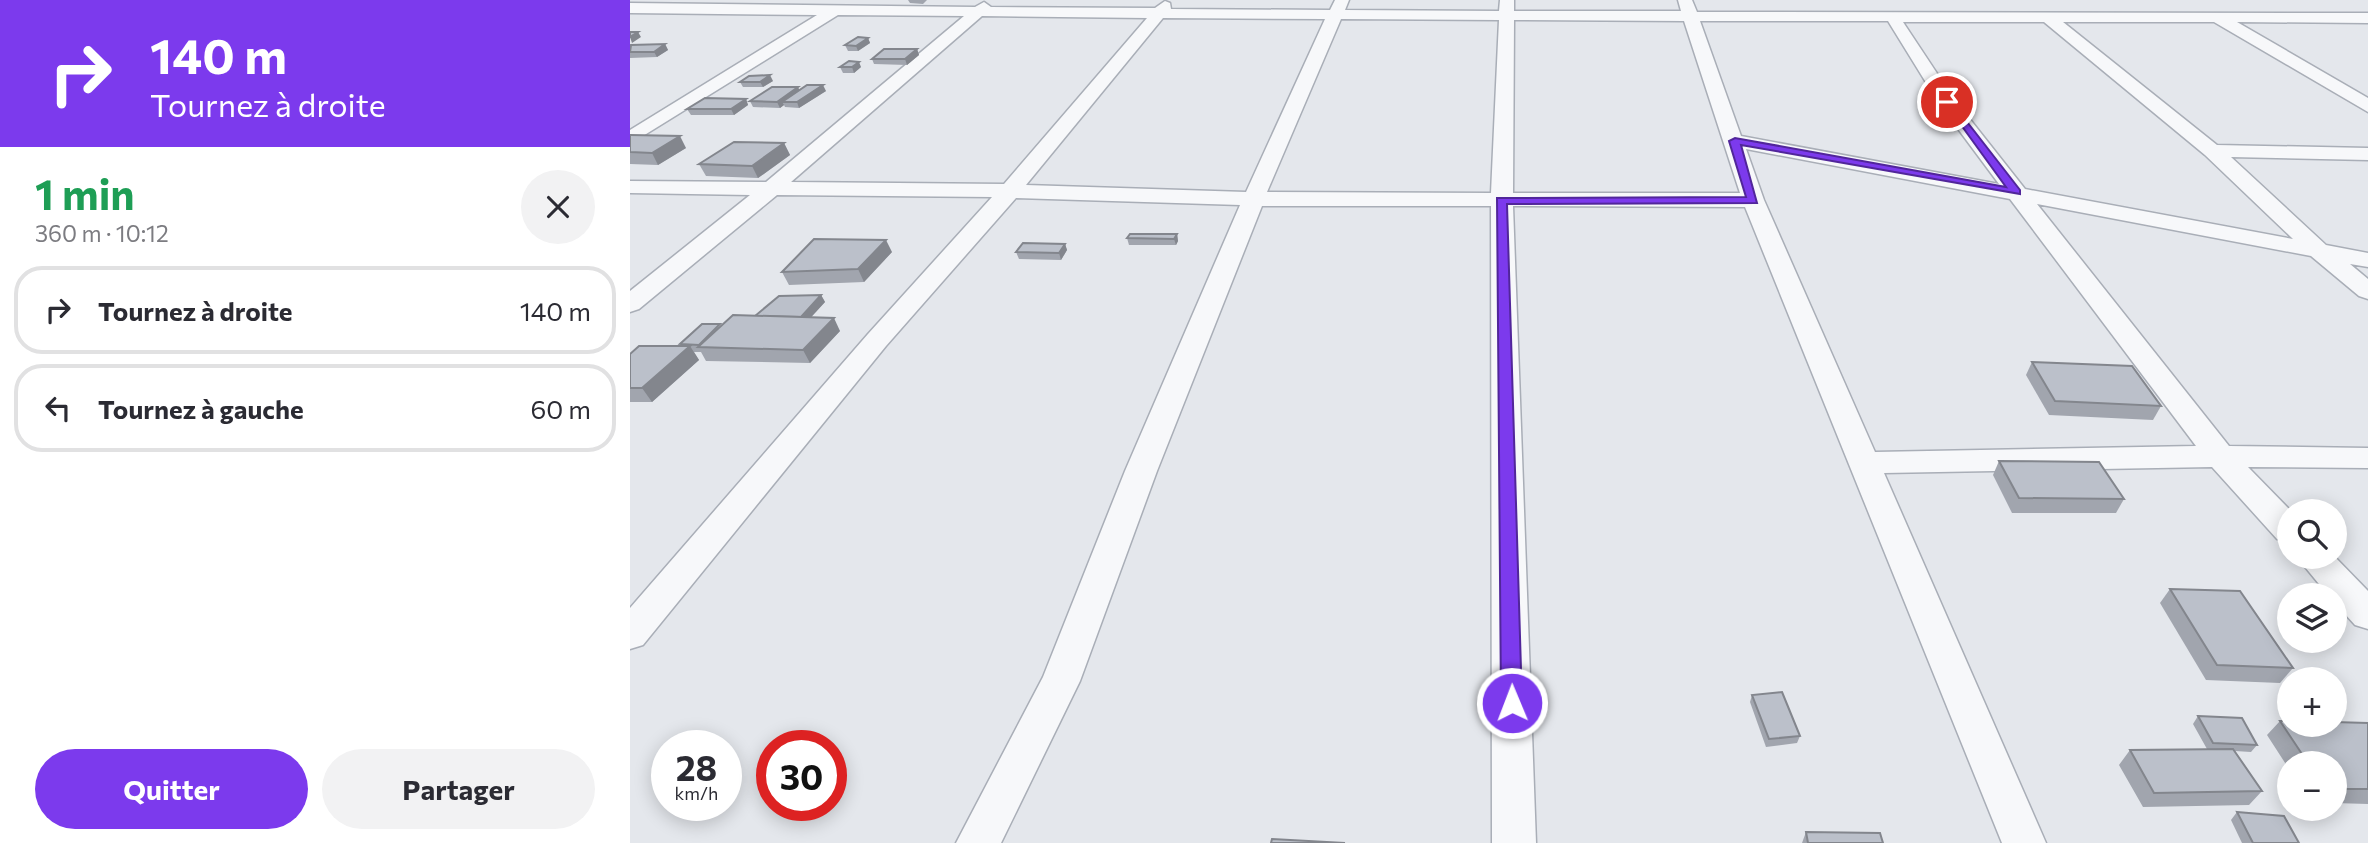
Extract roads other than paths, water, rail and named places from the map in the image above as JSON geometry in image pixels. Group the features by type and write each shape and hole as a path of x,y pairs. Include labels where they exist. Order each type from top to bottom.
{"street":[{"path":"630,22 676,0"},
{"path":"630,304 772,188 993,0"},
{"path":"630,138 844,5"},
{"path":"630,8 844,5 977,13 1163,8 1687,7 1892,16 2368,18"},
{"path":"1687,7 1753,200 2024,843"},
{"path":"630,634 877,340 1010,191 1163,8"},
{"path":"978,843 1061,681 1140,471 1295,100 1340,8"},
{"path":"1508,9 1502,200 1514,843"},
{"path":"1892,16 1947,102 2016,192 2220,456 2277,517"},
{"path":"2047,17 2212,151 2318,250 2368,291"},
{"path":"2218,18 2368,106"},
{"path":"1735,141 2368,260"},
{"path":"2212,151 2368,154"},
{"path":"630,187 1010,191 1254,199 1753,200"},
{"path":"1863,463 2220,456 2368,458"},
{"path":"2325,569 2368,615"}]}
